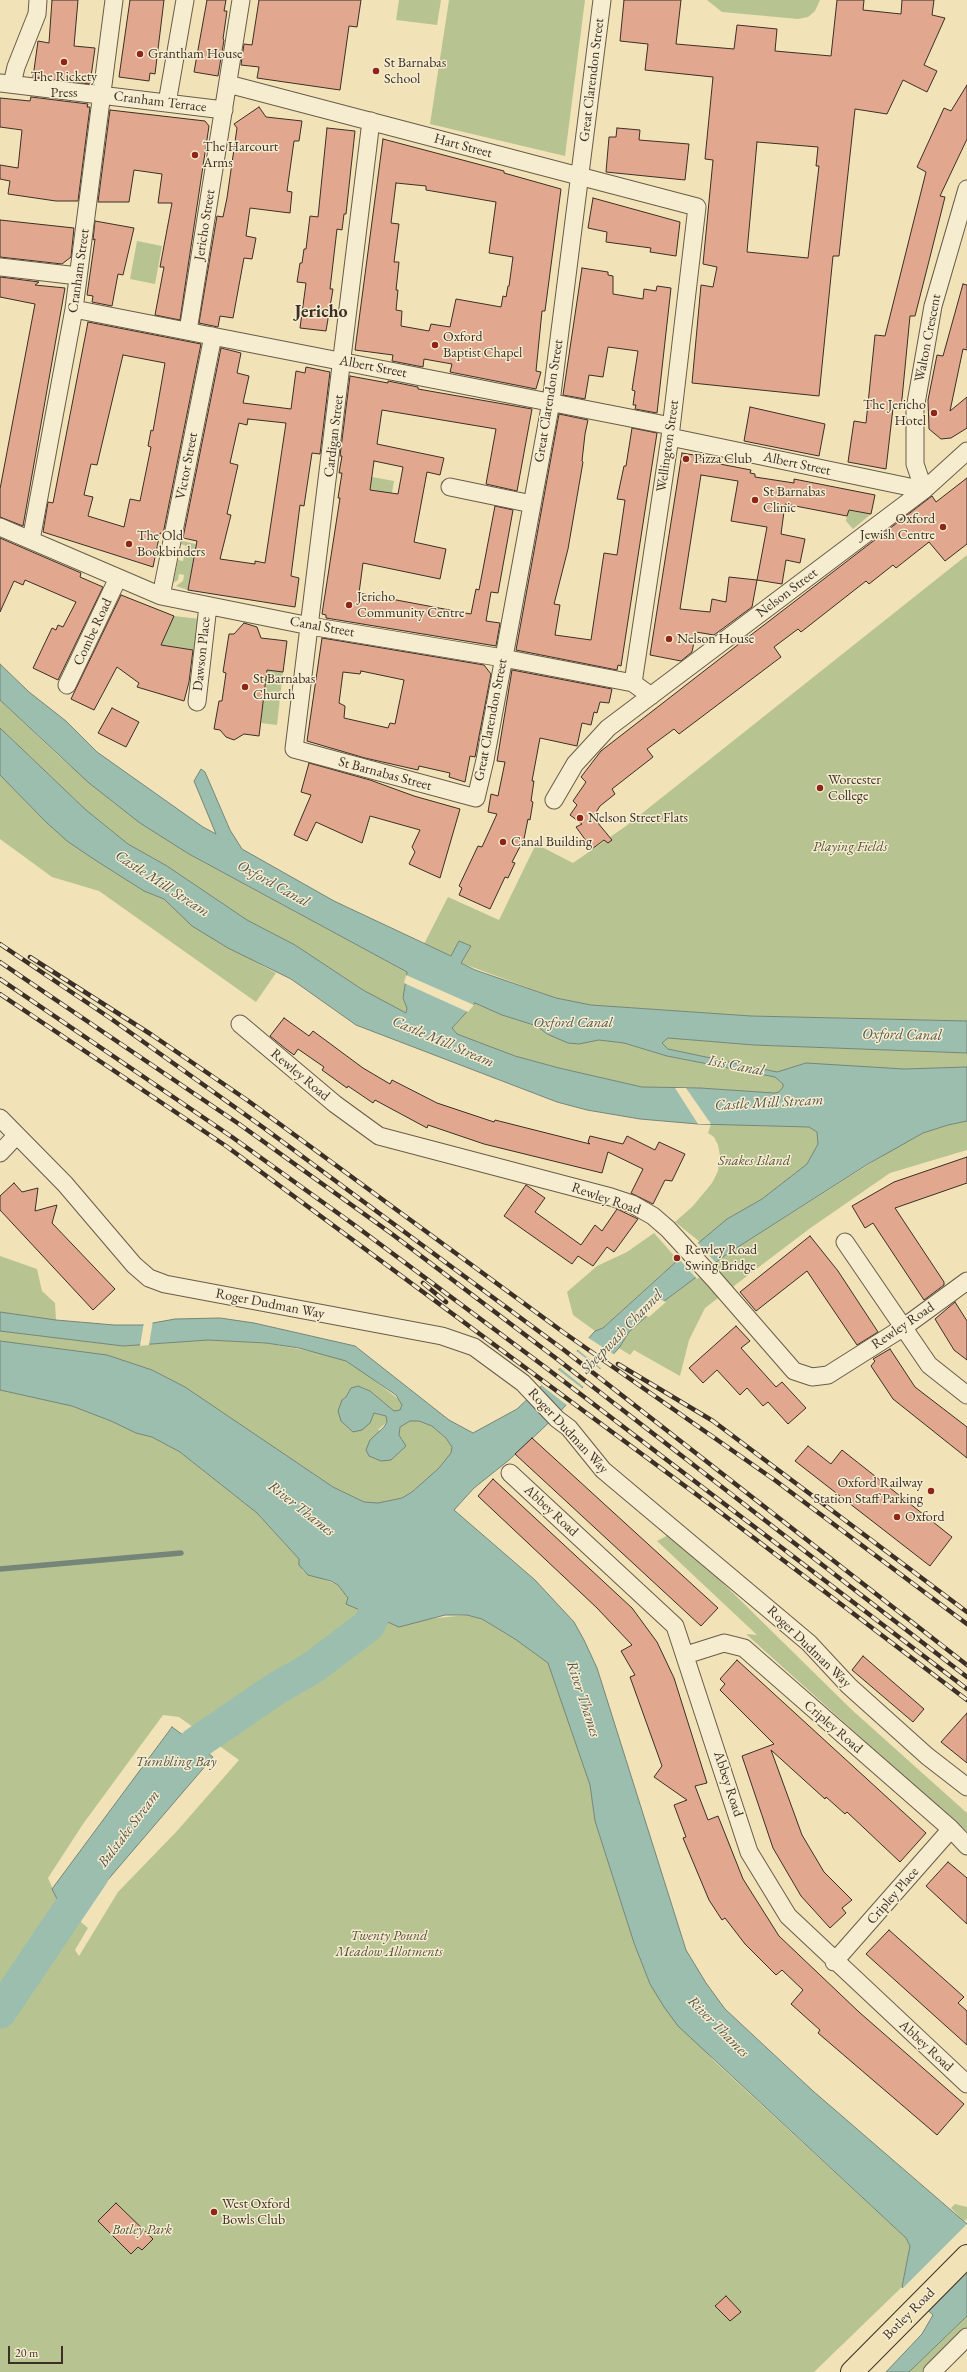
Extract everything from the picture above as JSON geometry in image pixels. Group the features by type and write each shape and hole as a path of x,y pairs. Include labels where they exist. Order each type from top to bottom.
{"main road":[{"name":"Botley Road","path":"852,2372 967,2256"}],"street":[{"path":"6,84 16,67 37,14 38,0"},
{"name":"Cranham Street","path":"31,540 74,309 114,0"},
{"path":"168,103 185,0"},
{"name":"Jericho Street","path":"188,331 224,110 240,0"},
{"name":"Great Clarendon Street","path":"476,798 551,402 602,0"},
{"name":"Cranham Terrace","path":"6,84 224,110"},
{"name":"Hart Street","path":"228,84 697,207"},
{"name":"Cardigan Street","path":"294,749 343,361 371,122"},
{"name":"Walton Crescent","path":"924,490 915,464 915,409 932,306 967,189"},
{"name":"Wellington Street","path":"633,683 671,432 697,207"},
{"path":"0,268 78,276"},
{"name":"Albert Street","path":"74,309 551,402 671,432 924,490"},
{"name":"Victor Street","path":"161,596 213,336"},
{"name":"Nelson Street","path":"554,800 575,764 608,728 924,490 967,451"},
{"path":"450,487 532,504"},
{"name":"Canal Street","path":"0,527 161,596 310,626 503,658 633,683 651,696"},
{"name":"Combe Road","path":"67,685 118,578"},
{"name":"Dawson Place","path":"197,702 208,606"},
{"name":"St Barnabas Street","path":"294,749 476,798"},
{"name":"Rewley Road","path":"240,1024 335,1104 379,1136 632,1204 652,1216 716,1281 794,1371 812,1377 828,1374 904,1327 967,1281"},
{"name":"Roger Dudman Way","path":"0,1118 16,1136 65,1184 134,1265 149,1278 166,1284 442,1336 474,1347 523,1383 557,1419 569,1428 603,1470 809,1643 849,1686 927,1756 967,1787"},
{"path":"0,1153 16,1136"},
{"path":"845,1242 929,1365 967,1394"},
{"name":"Abbey Road","path":"510,1472 675,1626 686,1655 749,1852 788,1916 834,1962 967,2084"},
{"name":"Cripley Road","path":"686,1655 724,1643 744,1648 951,1829 967,1846"},
{"name":"Cripley Place","path":"834,1962 951,1829"},
{"path":"932,2372 967,2337"}],"green space":[{"path":"399,0 441,0 437,25 396,20"},
{"path":"449,0 585,0 565,156 430,124"},
{"path":"707,0 820,0 815,11 808,17 798,19 722,12"},
{"path":"137,241 162,246 155,284 130,279"},
{"path":"372,477 394,481 392,493 368,503"},
{"path":"848,510 871,514 853,529 846,521"},
{"path":"182,541 196,544 188,590 176,586 183,581 184,575 179,574 178,580 173,583 178,560 183,561 186,546 181,544"},
{"name":"Worcester College","path":"967,555 967,1021 751,1016 591,1005 556,998 461,963 471,946 459,941 452,956 424,944 448,897 499,920 536,844 573,863 626,826"},
{"path":"174,616 200,619 195,650 161,645"},
{"path":"267,670 283,672 277,725 261,723"},
{"path":"0,700 61,758 114,803 189,854 407,972 403,998 407,1008 405,1013 363,990 295,945 247,920 167,866 128,844 86,810 0,728"},
{"path":"0,775 67,841 144,891 164,899 261,965 276,973 256,1002 99,891 52,877 0,839"},
{"path":"475,1003 502,1015 537,1026 547,1034 579,1044 599,1040 624,1043 667,1056 775,1077 783,1084 783,1087 779,1092 774,1093 700,1088 642,1087 559,1068 515,1056 457,1034 452,1028"},
{"path":"668,1038 754,1045 967,1053 967,1067 904,1069 798,1065 784,1071 777,1072 668,1049 662,1043"},
{"path":"967,1121 967,1150 890,1173 809,1229 705,1308 689,1340 680,1376 634,1350 630,1355 619,1348 629,1332 659,1305 727,1254 898,1146 923,1133"},
{"name":"Snakes Island","path":"711,1124 809,1127 817,1132 818,1144 807,1164 762,1199 727,1219 700,1242 675,1222 693,1206 712,1183 718,1171 720,1156 718,1145 714,1137 708,1133"},
{"path":"654,1233 678,1260 603,1328 595,1331 573,1315 567,1292 597,1266 627,1252"},
{"path":"0,1256 37,1269 42,1291 55,1303 56,1320 0,1312"},
{"path":"0,1331 123,1346 208,1340 266,1343 330,1355 346,1361 362,1371 401,1401 402,1406 400,1410 394,1411 370,1391 358,1386 351,1388 346,1397 342,1400 341,1421 353,1431 374,1413 386,1416 387,1422 378,1430 403,1440 399,1435 400,1427 410,1421 419,1421 432,1426 446,1438 452,1447 451,1453 439,1468 412,1492 402,1498 378,1503 364,1502 333,1487 185,1387 152,1370 107,1355 0,1341"},
{"path":"0,1390 72,1406 111,1421 136,1433 152,1437 180,1452 257,1513 299,1559 303,1571 338,1585 348,1598 346,1604 427,1619 467,1615 482,1619 515,1639 548,1663 590,1785 595,1821 634,1943 650,1984 713,2060 906,2238 910,2246 902,2287 814,2372 0,2372","holes":["163,1715 179,1717 239,1760 177,1831 118,1892 79,1956 75,1950 88,1928 59,1903 48,1878 83,1824"]},
{"path":"672,1533 852,1710 967,1813 967,1833 746,1634 757,1635 657,1541"},
{"path":"955,2204 967,2207 967,2219 964,2221 951,2208"},
{"path":"967,2316 967,2333 927,2372 909,2372"}],"water":[{"path":"0,664 29,692 66,721 97,752 203,827 216,834 194,781 201,769 205,772 230,830 242,849 334,901 451,956 459,941 471,946 461,963 475,970 556,998 591,1005 751,1016 967,1021 967,1053 754,1045 668,1038 662,1043 668,1049 777,1072 806,1063 904,1069 967,1067 967,1121 923,1133 868,1164 727,1254 659,1305 629,1332 619,1348 555,1417 509,1460 474,1488 454,1510 535,1580 574,1622 584,1640 597,1668 686,1950 706,1983 725,2009 813,2091 967,2224 967,2316 909,2372 886,2372 922,2334 933,2315 902,2287 910,2246 906,2238 678,2026 664,2007 650,1984 634,1943 595,1821 590,1785 548,1663 515,1639 482,1619 467,1615 445,1615 399,1627 346,1604 348,1598 338,1585 331,1581 308,1575 299,1565 299,1559 257,1513 180,1452 152,1437 136,1433 111,1421 72,1406 0,1390 0,1341 107,1355 152,1370 185,1387 333,1487 364,1502 378,1503 402,1498 412,1492 439,1468 451,1453 452,1447 446,1438 432,1426 419,1421 410,1421 400,1427 399,1435 406,1446 391,1460 381,1461 369,1456 366,1450 370,1440 384,1427 387,1422 386,1416 374,1413 370,1423 362,1430 353,1432 341,1421 338,1411 342,1400 346,1397 351,1388 358,1386 370,1391 394,1411 400,1410 402,1405 396,1395 346,1361 299,1348 266,1343 208,1340 123,1346 0,1331 0,1312 56,1320 114,1325 142,1325 175,1319 220,1318 254,1323 355,1346 449,1420 473,1433 517,1409 570,1359 595,1331 603,1328 678,1260 727,1219 762,1199 807,1164 818,1144 817,1132 809,1127 698,1124 640,1119 587,1110 557,1102 356,1025 291,979 228,948 192,926 164,899 144,891 67,841 46,822 0,775 0,728 86,810 128,844 167,866 247,920 295,945 363,990 406,1013 407,1008 403,998 407,972 189,854 140,823 89,783 0,700","holes":["475,1003 502,1015 537,1026 547,1034 568,1043 579,1044 599,1040 624,1043 667,1056 775,1077 783,1084 783,1087 779,1092 774,1093 700,1088 642,1087 559,1068 515,1056 457,1034 452,1028"]},
{"name":"Tumbling Bay","path":"172,1727 213,1757 76,1917 59,1903 52,1889"}],"pier":[{"path":"406,975 474,1005 468,1012 404,983"},
{"path":"675,1088 686,1088 711,1124 698,1124"},
{"path":"697,1242 717,1264 697,1279 678,1258"},
{"path":"652,1296 666,1302 649,1317 635,1312"},
{"path":"153,1320 149,1345 140,1346 144,1322"},
{"path":"587,1337 615,1355 602,1369 577,1349"},
{"path":"575,1350 601,1370 585,1388 559,1367"},
{"path":"557,1369 583,1389 568,1406 541,1385"},
{"path":"967,2224 967,2273 927,2312 902,2289"}],"building":[{"name":"The Rickety Press","path":"52,0 78,0 74,46 95,48 90,84 33,77 38,41 49,43"},
{"name":"Grantham House","path":"130,0 164,0 155,74 150,73 149,81 119,77"},
{"path":"207,0 226,0 224,11 227,11 224,40 218,76 194,72"},
{"path":"259,0 361,0 357,27 349,26 340,90 257,78 259,67 241,65 244,44 252,45"},
{"path":"624,0 681,0 676,44 734,49 737,25 777,29 775,51 831,56 837,0 864,0 863,10 901,14 902,0 934,0 932,15 945,18 924,65 937,71 927,92 903,80 887,114 855,109 839,256 833,256 819,396 692,383 701,285 713,287 717,267 703,264 713,160 705,159 713,77 645,70 648,44 620,41","holes":["757,142 818,147 816,166 819,166 808,258 747,252"]},
{"path":"967,85 967,139 940,196 945,197 915,316 910,316 901,409 893,408 886,469 848,462 854,421 866,423 875,335 885,336 926,172 917,167 944,108 951,111"},
{"path":"31,97 88,104 87,107 90,107 78,201 56,201 8,194 10,181 0,179 0,165 18,168 22,130 0,127 0,98 30,101"},
{"path":"259,107 266,117 302,121 299,141 294,141 287,191 292,192 290,213 250,208 246,236 256,238 252,259 244,258 233,318 220,316 218,327 199,323 217,216 223,217 227,198 237,128 234,124"},
{"path":"110,110 205,121 209,126 180,320 155,315 164,267 160,267 172,203 158,203 162,174 134,170 129,202 98,202"},
{"path":"327,128 355,131 346,214 344,214 342,230 337,229 330,289 333,289 326,331 300,328 306,283 297,282 300,263 302,263 304,249 306,249 310,216 318,217"},
{"path":"617,128 640,130 639,140 689,144 685,180 606,172 609,137 616,137"},
{"path":"383,139 504,171 504,173 561,189 545,311 542,311 536,371 541,372 536,389 450,372 452,364 424,359 423,367 392,361 393,355 355,350","holes":["396,183 426,186 426,190 496,202 489,253 513,257 509,286 506,297 503,296 501,307 456,299 450,327 431,324 429,331 401,326 402,311 396,310 398,290 396,290 399,262 394,262 399,224 391,223"]},
{"path":"593,198 680,222 676,256 650,252 651,248 606,242 607,232 588,228"},
{"path":"0,220 74,228 71,257 62,264 0,257"},
{"path":"95,221 134,228 123,275 118,274 112,306 92,302 93,296 87,295 95,239 93,240"},
{"path":"582,268 608,272 608,275 613,276 613,294 643,299 644,289 656,291 657,286 671,288 657,413 635,409 636,405 633,405 635,391 632,390 638,351 608,347 603,377 589,375 585,399 563,395"},
{"path":"0,277 39,282 35,285 65,288 23,526 0,517 0,489 35,304 0,297"},
{"path":"963,284 967,285 967,350 963,349 950,411 967,397 967,428 951,438 941,439 929,429 928,400 937,355 943,356"},
{"path":"88,322 201,344 163,534 160,533 153,567 43,532 48,502 53,503","holes":["123,355 165,363 153,431 151,430 148,446 151,447 140,501 130,499 124,527 88,516 93,497 84,495 91,464 97,465"]},
{"path":"221,348 241,353 237,373 249,376 243,403 291,409 296,371 305,373 306,367 330,372 320,454 312,453 304,506 300,505 291,576 299,578 295,607 188,590 197,541 183,538","holes":["248,419 286,423 265,563 255,561 255,564 220,559 231,515 227,514 238,465 230,463 239,423 247,425"]},
{"path":"350,376 388,383 388,381 418,387 418,389 532,409 517,491 486,484 496,429 382,410 377,444 444,458 440,475 427,472 414,542 446,549 440,579 363,563 359,593 471,614 476,589 479,590 495,506 513,510 498,593 491,592 486,621 500,623 496,646 326,618 326,615 322,614 340,498 338,498 342,473 339,473 342,456 340,456","holes":["374,461 403,467 398,494 370,490"]},
{"path":"750,407 825,424 819,456 744,441"},
{"path":"559,414 588,420 585,434 583,462 568,549 554,604 560,605 555,635 591,640 604,553 617,555 625,500 617,499 624,466 626,466 632,428 657,433 621,666 618,665 617,670 516,650"},
{"path":"682,453 700,456 699,460 751,470 750,473 755,474 755,477 794,483 794,479 875,495 871,514 849,510 847,516 785,504 781,534 805,539 800,563 786,560 782,584 757,580 752,607 714,635 696,632 692,652 681,661 650,655","holes":["701,475 738,481 731,521 767,527 757,580 729,577 726,602 712,599 710,612 680,609"]},
{"path":"967,478 967,544 945,561 929,542 896,568 893,565 869,584 866,581 801,632 798,629 774,647 781,657 679,734 674,729 647,749 653,757 612,789 615,794 600,806 593,817 612,840 608,843 604,840 592,849 576,827 582,824 570,815 577,805 573,801 586,782 581,777 601,751 744,640 742,640 747,635 747,638 932,496 936,502"},
{"path":"0,538 81,573 80,577 103,587 58,680 33,668 52,628 56,630 58,625 63,627 76,602 25,580 23,585 14,581 0,612"},
{"path":"121,595 174,616 161,645 193,650 189,682 184,701 137,687 139,683 117,667 94,710 71,699"},
{"name":"St Barnabas Church","path":"244,623 257,627 261,638 287,641 283,672 267,670 259,736 244,734 234,740 226,737 220,730 214,729 219,701 222,701 226,673 223,672 229,634 234,634"},
{"path":"322,638 484,665 491,674 475,757 470,756 465,782 449,777 450,773 419,766 418,770 365,758 307,741","holes":["361,671 404,680 395,724 390,723 388,728 344,718 345,706 339,703 343,672 360,674"]},
{"path":"512,670 612,689 609,703 600,702 597,713 594,712 591,725 582,723 577,746 540,738 532,781 534,781 531,801 533,802 530,820 528,819 524,839 512,862 515,863 508,878 505,877 490,909 459,895 462,888 459,886 478,846 482,847 497,814 488,812 491,794 498,796 505,762 497,761"},
{"path":"112,708 139,722 126,747 98,733"},
{"path":"309,763 370,780 414,796 460,809 440,878 409,864 415,852 412,847 420,830 370,816 362,843 316,822 307,841 294,835 311,795 301,792"},
{"path":"284,1018 309,1036 313,1031 363,1068 390,1084 392,1080 437,1103 494,1122 495,1120 590,1144 588,1142 590,1136 623,1144 627,1136 655,1150 659,1142 685,1154 672,1181 665,1180 653,1204 631,1193 643,1169 608,1152 602,1173 484,1144 428,1125 427,1128 375,1100 373,1103 348,1086 347,1088 322,1070 324,1067 298,1049 294,1055 286,1049 270,1036"},
{"path":"967,1157 967,1183 895,1208 944,1282 944,1285 924,1300 873,1223 865,1228 852,1206 894,1182"},
{"path":"14,1183 22,1192 38,1188 35,1211 57,1205 52,1223 115,1289 93,1310 0,1210 0,1196"},
{"path":"526,1185 545,1198 535,1212 581,1245 595,1225 602,1231 617,1209 638,1219 614,1252 607,1247 593,1266 578,1256 572,1264 504,1216"},
{"path":"810,1236 838,1271 878,1332 857,1345 807,1271 756,1311 740,1292"},
{"path":"955,1302 967,1321 967,1360 954,1350 935,1319"},
{"path":"736,1326 750,1341 741,1348 776,1387 782,1382 806,1408 788,1424 768,1402 763,1406 747,1388 740,1395 717,1370 703,1383 689,1368"},
{"path":"890,1349 915,1387 967,1427 967,1458 893,1399 871,1366 875,1361 873,1359"},
{"path":"532,1438 718,1608 701,1626 515,1454"},
{"name":"Oxford","path":"808,1446 831,1464 842,1450 952,1537 930,1566 795,1461"},
{"path":"493,1479 632,1608 657,1642 674,1678 707,1783 695,1786 708,1820 718,1816 743,1879 779,1936 859,2012 964,2104 937,2135 818,2033 820,2030 791,2004 803,1990 782,1970 776,1975 745,1944 725,1918 722,1920 709,1900 683,1838 686,1837 674,1805 687,1800 654,1777 662,1766 630,1677 635,1675 621,1651 632,1645 597,1608 478,1496"},
{"path":"863,1656 924,1709 913,1722 852,1670"},
{"path":"737,1660 926,1833 900,1862 847,1812 845,1814 826,1797 825,1799 771,1750 802,1835 824,1872 852,1900 842,1908 846,1913 830,1928 801,1896 773,1848 742,1756 774,1744 720,1690 725,1684 720,1679"},
{"path":"967,1713 967,1763 941,1742"},
{"path":"948,1862 967,1878 967,1924 926,1886"},
{"path":"889,1930 964,1997 958,2003 967,2011 967,2045 866,1954"},
{"path":"116,2203 153,2239 142,2250 138,2247 131,2254 98,2221"},
{"path":"726,2296 741,2312 730,2321 715,2306"}],"waterway":[{"path":"0,1569 181,1553"},
{"name":"Bulstake Stream","path":"167,1779 195,1744 277,1688 312,1668 369,1625 391,1573"},
{"name":"Bulstake Stream","path":"0,2012 93,1874"}],"railway":[{"path":"0,944 110,1018 264,1128 564,1350 967,1665"},
{"path":"30,957 152,1035 247,1100 563,1332 776,1481 967,1624"},
{"path":"0,962 239,1124 392,1234 557,1359 967,1677"},
{"path":"0,979 232,1137 353,1224 545,1367 967,1689"},
{"path":"0,994 226,1146 712,1506 967,1700"},
{"path":"423,1283 446,1302"},
{"path":"618,1364 713,1421 967,1612"}],"place":[{"name":"Grantham House","path":"140,54"},
{"name":"The Rickety Press","path":"64,62"},
{"name":"St Barnabas School","path":"376,71"},
{"name":"The Harcourt Arms","path":"195,155"},
{"name":"Oxford Baptist Chapel","path":"435,345"},
{"name":"The Jericho Hotel","path":"934,413"},
{"name":"Pizza Club","path":"686,459"},
{"name":"St Barnabas Clinic","path":"755,500"},
{"name":"Oxford Jewish Centre","path":"943,527"},
{"name":"The Old Bookbinders","path":"129,544"},
{"name":"Jericho Community Centre","path":"349,605"},
{"name":"Nelson House","path":"669,639"},
{"name":"St Barnabas Church","path":"245,687"},
{"name":"Worcester College","path":"820,788"},
{"name":"Nelson Street Flats","path":"580,818"},
{"name":"Canal Building","path":"503,842"},
{"name":"Rewley Road Swing Bridge","path":"677,1258"},
{"name":"Oxford Railway Station Staff Parking","path":"931,1491"},
{"name":"Oxford","path":"897,1517"},
{"name":"West Oxford Bowls Club","path":"214,2212"}],"district":[{"name":"Jericho","path":"321,312"}],"park label":[{"name":"Playing Fields","path":"850,847"},
{"name":"Twenty Pound Meadow Allotments","path":"389,1944"},
{"name":"Botley Park","path":"142,2230"}],"water label":[{"name":"Castle Mill Stream","path":"162,884"},
{"name":"Oxford Canal","path":"273,884"},
{"name":"Oxford Canal","path":"573,1023"},
{"name":"Oxford Canal","path":"902,1035"},
{"name":"Castle Mill Stream","path":"443,1042"},
{"name":"Isis Canal","path":"736,1066"},
{"name":"Castle Mill Stream","path":"769,1103"},
{"name":"Sheepwash Channel","path":"622,1332"},
{"name":"River Thames","path":"301,1509"},
{"name":"River Thames","path":"583,1699"},
{"name":"River Thames","path":"718,2027"}]}
